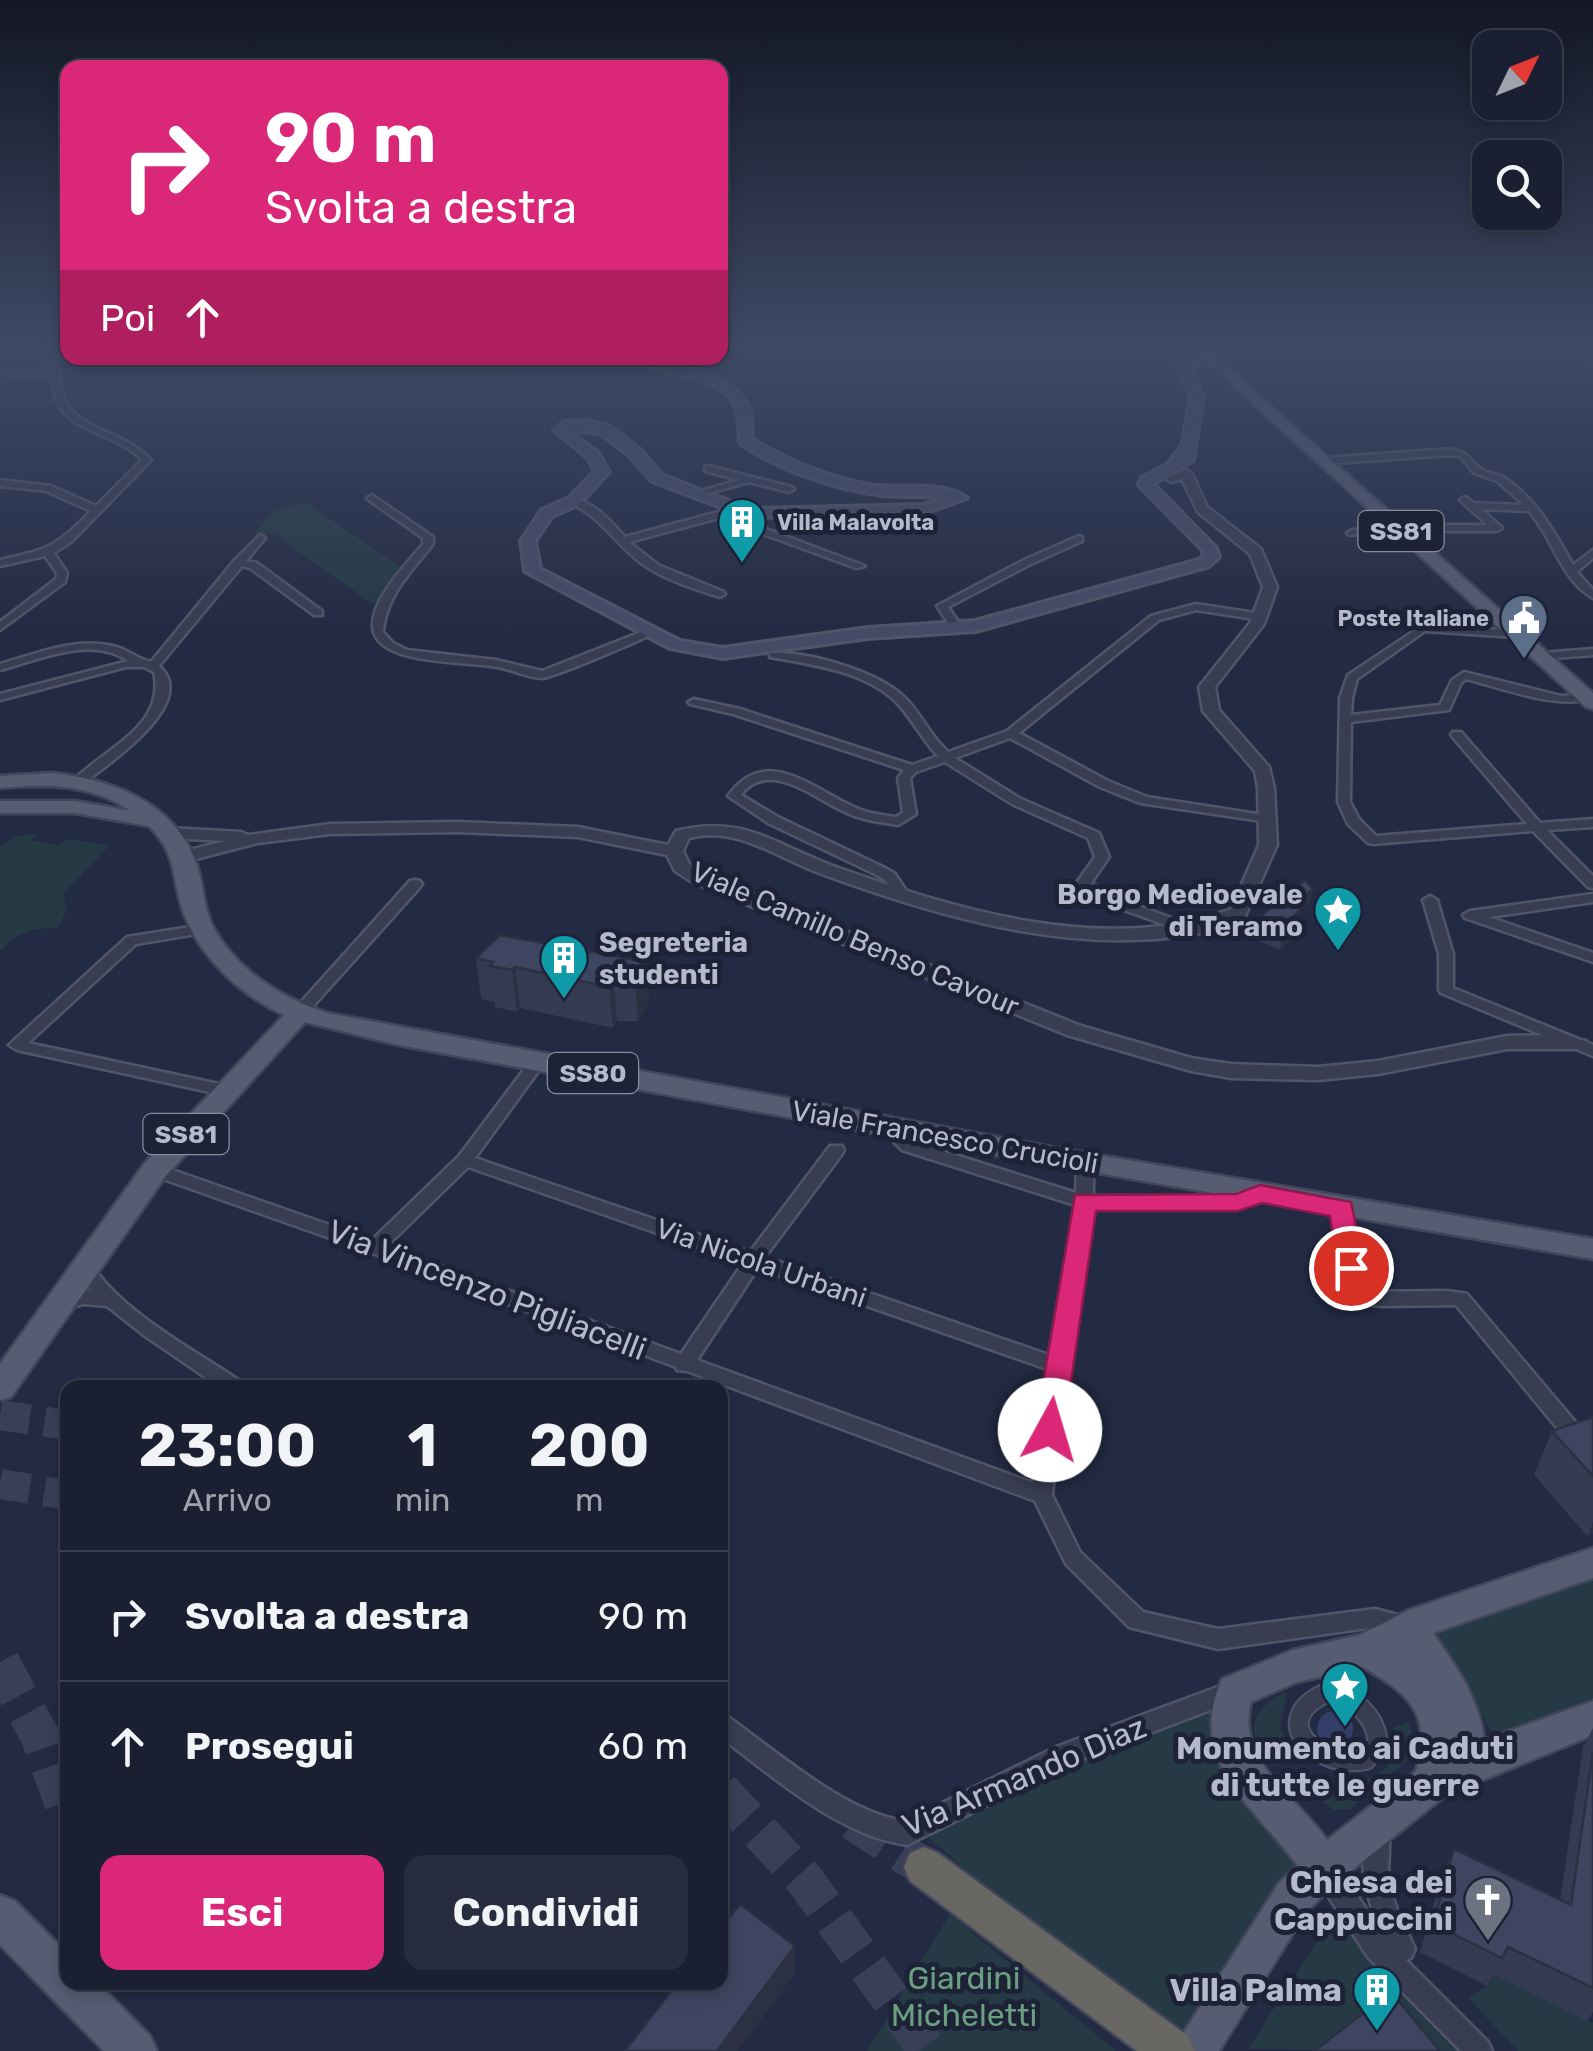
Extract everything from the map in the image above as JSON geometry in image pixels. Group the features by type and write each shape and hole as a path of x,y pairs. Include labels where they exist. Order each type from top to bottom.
{"highway":[{"path":"924,1867 1172,2051"}],"main road":[{"path":"581,443 591,449 602,472 574,502 547,513 528,541 533,571 688,650 709,654 868,632 957,628 1002,620 1204,563 1212,557 1209,548 1146,486 1148,481 1178,477 1187,443"},
{"path":"622,443 656,478 738,510 792,514 908,510 941,506 960,498 935,490 865,489 764,454 749,443"},
{"name":"SS81","path":"1303,443 1590,700"},
{"name":"SS80","path":"0,782 47,777 81,780 126,799 163,827 184,857 191,896 203,929 241,975 272,998 300,1012"},
{"path":"24,807 61,794 81,780"},
{"path":"0,807 75,807 163,827"},
{"name":"SS81","path":"0,1388 155,1170 300,1012"},
{"name":"Viale Francesco Crucioli","path":"300,1012 536,1062 1342,1209 1593,1249"},
{"path":"1334,1859 1252,1783 1225,1731 1226,1711 1235,1691 1293,1666 1366,1650 1408,1628 1593,1563"},
{"path":"1408,1628 1451,1690 1464,1721 1468,1744 1448,1774"},
{"path":"1366,1650 1401,1669 1431,1697 1441,1718 1448,1774"},
{"path":"1194,2051 1293,1897 1334,1859 1448,1774 1593,1718"},
{"path":"0,1916 60,1976"},
{"path":"74,1990 135,2051"}],"street":[{"path":"0,563 48,552 68,540 147,460 146,456 116,443"},
{"path":"1323,461 1438,452 1464,455 1477,470 1500,478 1531,508 1572,571 1593,595"},
{"path":"708,469 789,489"},
{"path":"902,895 890,877 880,871 773,820 734,796 738,786 766,775 790,778 856,813 898,821 910,814 904,778 912,770 1011,734 1155,618 1196,608 1261,618 1270,587 1259,558 1202,509 1178,477"},
{"path":"697,495 745,481"},
{"path":"0,482 48,488 97,510"},
{"path":"372,498 428,537 428,544 400,578 378,621 378,632 396,650 496,663 543,674 650,632"},
{"path":"574,502 605,517 621,541 650,564 720,594"},
{"path":"1352,533 1497,528 1469,503 1531,508"},
{"path":"621,541 738,510"},
{"path":"720,515 860,566"},
{"path":"153,666 260,538"},
{"path":"957,628 942,606 986,587 1047,551 1080,539"},
{"path":"0,627 61,580 62,573 48,552"},
{"path":"1572,571 1593,552"},
{"path":"238,562 253,565 318,613"},
{"name":"Viale Camillo Benso Cavour","path":"1261,618 1207,687 1207,704 1262,770 1270,820 1268,845 1238,912 1191,930 1150,935 1096,932 1018,922 902,895 730,830 697,829 682,835 674,851 681,867 700,879 1104,1043 1175,1061 1229,1071 1300,1074 1391,1066 1506,1040 1550,1039 1586,1048"},
{"path":"1515,634 1434,626 1414,632 1352,677 1346,698 1344,802 1353,821 1372,840 1593,823"},
{"path":"0,667 98,646 119,648 138,662 153,666 164,680 161,706 81,780"},
{"path":"1541,656 1593,652"},
{"path":"774,656 835,668 895,695 926,737 947,757 1032,808 1094,836 1102,857 1083,884 1120,904 1191,930"},
{"path":"0,697 138,662"},
{"path":"1348,719 1445,708 1456,682 1464,676 1561,699 1590,700"},
{"path":"694,702 736,711 912,770"},
{"path":"1011,734 1104,784 1144,800 1270,820"},
{"path":"1457,735 1536,827 1593,884"},
{"path":"0,815 24,807"},
{"path":"163,827 258,838"},
{"path":"184,857 258,838 330,830 458,827 578,832 674,851"},
{"path":"300,1012 416,884"},
{"path":"1593,898 1470,915 1593,958"},
{"path":"1430,900 1446,954 1446,990 1586,1048"},
{"path":"203,929 132,940 17,1045 228,1091"},
{"path":"376,1246 465,1160 536,1062"},
{"path":"888,1126 908,1146 1084,1202 1238,1202 1260,1194"},
{"path":"684,1365 753,1261 836,1150"},
{"name":"Via Nicola Urbani","path":"465,1160 1057,1365"},
{"path":"1086,1162 1084,1202 1057,1365 1042,1495 1073,1558 1137,1620 1218,1639 1375,1618 1408,1628"},
{"name":"Via Vincenzo Pigliacelli","path":"155,1170 376,1246 725,1380"},
{"path":"1342,1209 1356,1298 1383,1302 1438,1296 1460,1299 1593,1457"},
{"path":"84,1267 88,1278 112,1300 225,1380"},
{"path":"56,1306 83,1296 112,1300"},
{"name":"Via Vincenzo Pigliacelli","path":"728,1381 1042,1495"},
{"name":"Via Armando Diaz","path":"728,1730 848,1813 894,1834 907,1833 1064,1754 1235,1691"},
{"path":"1338,1694 1362,1707 1371,1717 1378,1741 1366,1760 1355,1764 1328,1761 1306,1744 1298,1721 1306,1702 1315,1696 1338,1694"},
{"path":"1382,1820 1373,1860 1374,1883 1402,1949"},
{"path":"1334,1859 1378,1948 1478,2051"}],"green space":[{"path":"304,502 403,568 384,600 371,603 274,534 254,535 273,511"},
{"path":"38,833 31,840 58,845 66,839 110,845 63,894 67,910 58,928 26,932 0,951 0,847 17,836"},
{"path":"1593,1563 1593,1719 1504,1751 1422,1621"},
{"path":"1235,1691 1226,1711 1313,1850 1175,2051 917,1828"},
{"path":"1287,1692 1280,1727 1292,1752 1278,1767 1259,1746 1254,1725 1264,1707"},
{"path":"1408,1722 1414,1740 1412,1756 1350,1809 1334,1810 1307,1790 1318,1776 1362,1780 1386,1768 1396,1744 1393,1728"},
{"name":"Giardini Micheletti","path":"950,1914 1116,2051 867,2051"},
{"path":"1333,1916 1377,1948 1478,2051 1248,2049"},
{"path":"1494,1975 1593,2023 1593,2051 1518,2051 1468,1998 1487,1986"}],"water":[{"path":"1335,1711 1348,1716 1353,1729 1348,1742 1335,1747 1322,1742 1317,1729 1322,1716"}],"building":[{"path":"1305,880 1313,889 1294,906 1301,909 1294,916 1303,920 1283,936 1252,923"},
{"path":"500,935 646,962 635,980 614,980 609,987 515,967 512,970 490,966 493,962 476,958"},
{"path":"1593,1417 1593,1476 1552,1431"},
{"path":"1593,1752 1593,1988 1508,1947 1502,1958 1433,1924 1454,1849 1571,1905"},
{"path":"740,1904 795,1946 717,2051 625,2051 672,1990 728,1990 728,1919"},
{"path":"1391,1992 1440,2051 1314,2051"}],"tunnel":[{"path":"0,1415 60,1424"},
{"path":"0,1484 60,1494"},
{"path":"0,1662 40,1736 60,1792"},
{"path":"728,1798 805,1880 928,2051"},
{"path":"853,1821 924,1867"}],"place":[{"name":"Villa Malavolta","path":"742,564"},
{"name":"Poste Italiane","path":"1524,660"},
{"name":"Borgo Medioevale di Teramo","path":"1338,952"},
{"name":"Segreteria studenti","path":"564,1000"},
{"name":"Monumento ai Caduti di tutte le guerre","path":"1345,1728"},
{"name":"Chiesa dei Cappuccini","path":"1488,1942"},
{"name":"Villa Palma","path":"1377,2032"}],"route":[{"path":"1050,1430 1084,1202 1238,1202 1260,1194 1342,1209 1351,1268"}]}
